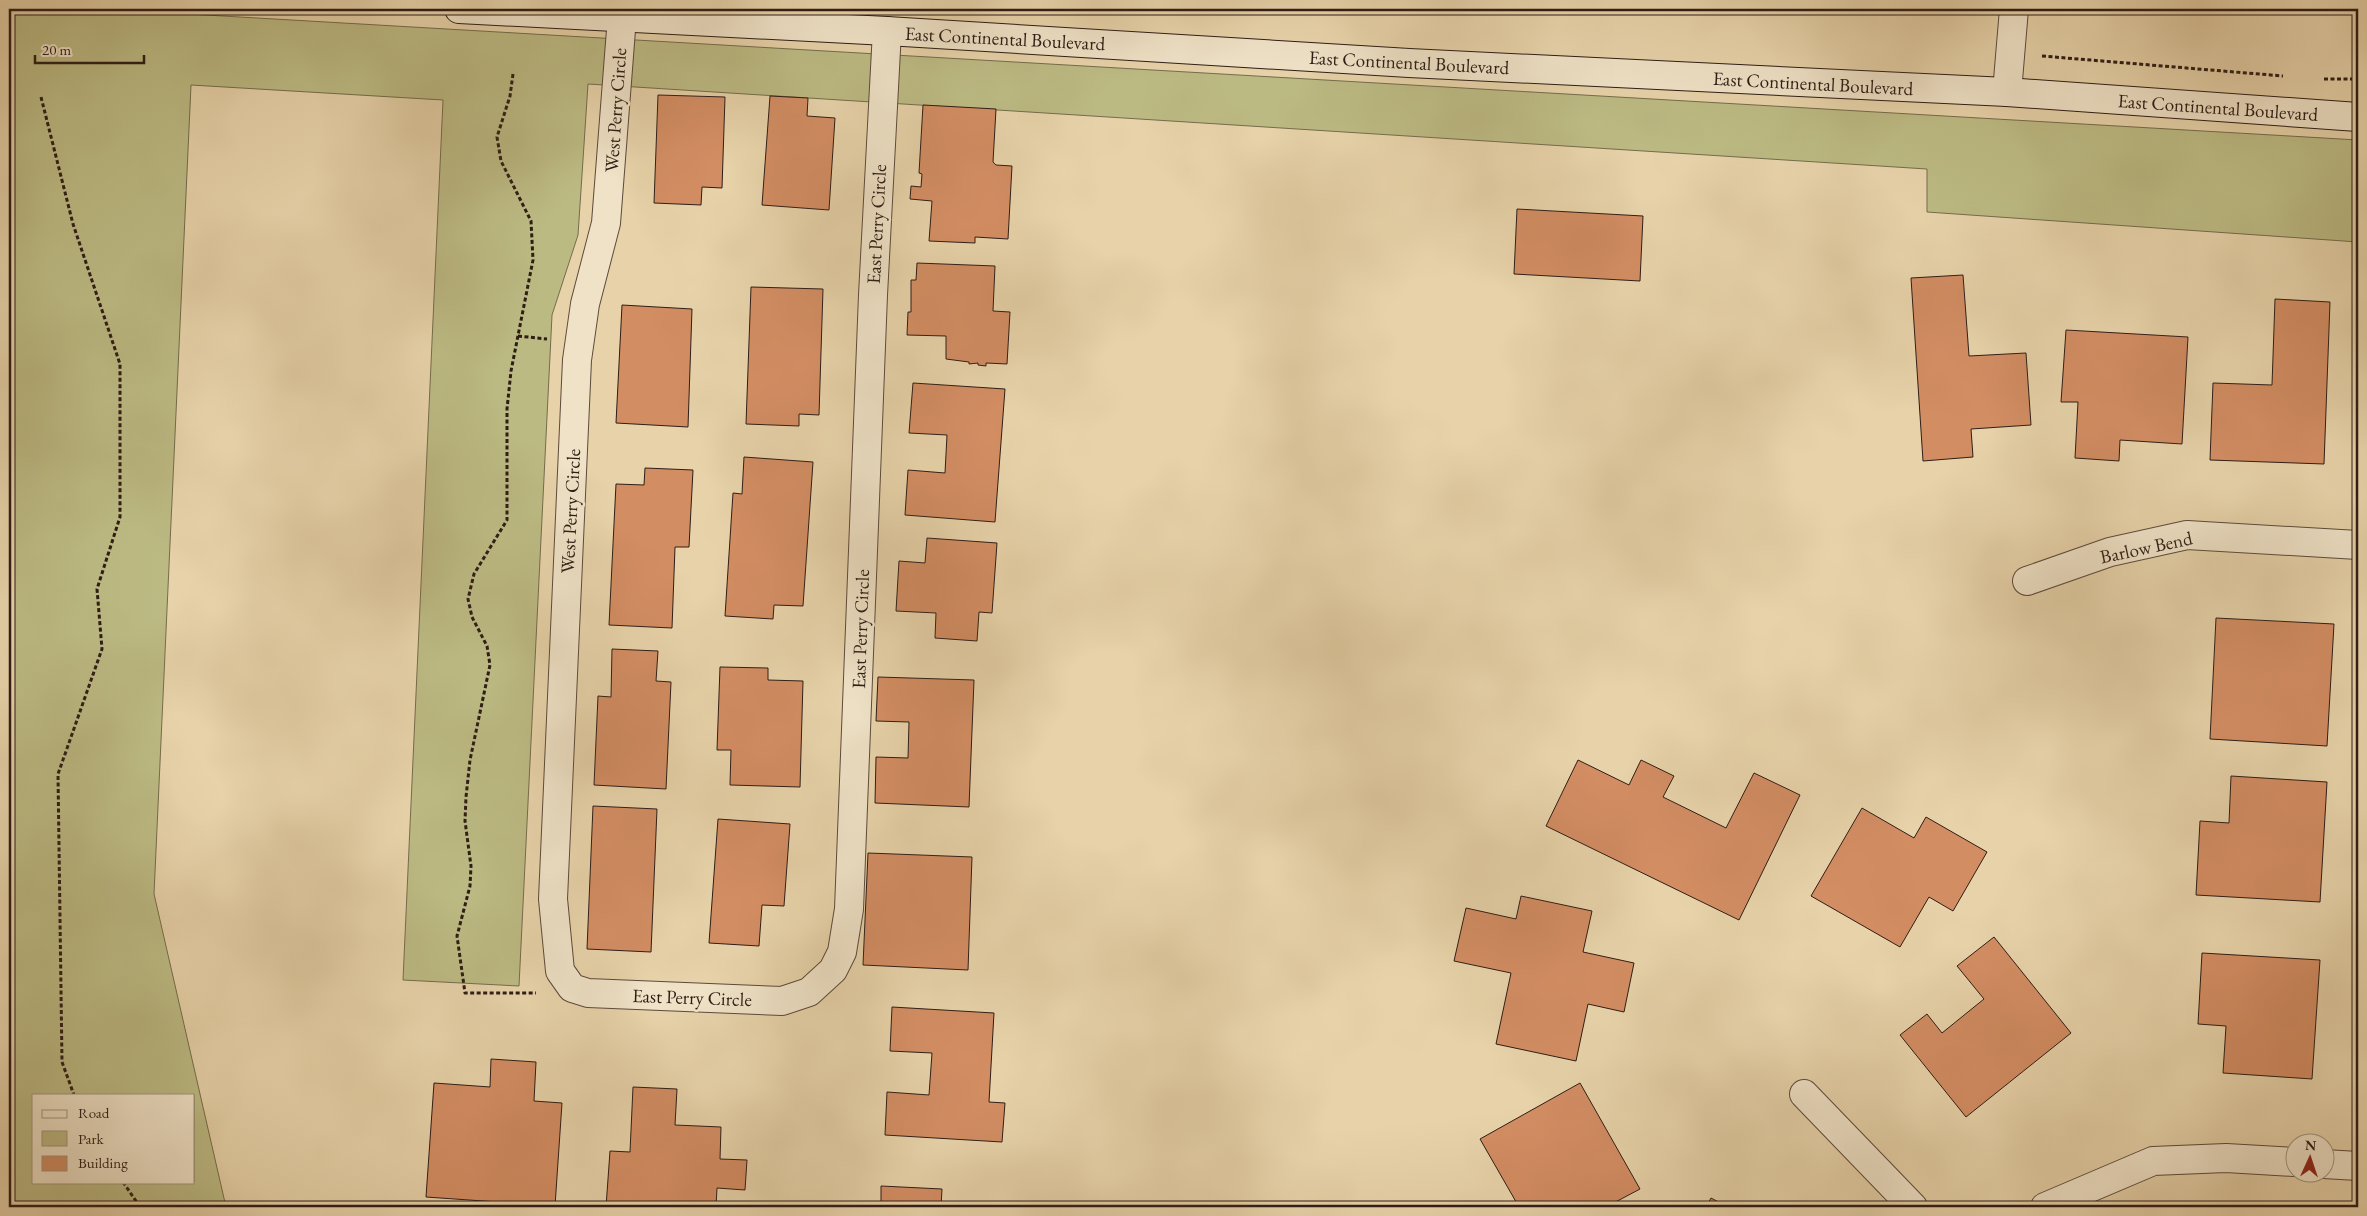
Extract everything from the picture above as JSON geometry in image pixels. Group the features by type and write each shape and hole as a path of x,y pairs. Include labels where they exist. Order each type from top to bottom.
{"street":[{"name":"East Continental Boulevard","path":"459,9 622,17 668,14 729,16 886,31 1409,63 2007,92 2358,117"},
{"path":"2007,92 2014,9"},
{"name":"West Perry Circle","path":"588,993 572,988 560,971 553,899 577,360 585,304 606,223 622,17"},
{"name":"East Perry Circle","path":"588,993 782,1001 809,992 833,970 842,952 849,908 873,295 886,31"},
{"name":"Barlow Bend","path":"2027,581 2110,552 2187,535 2358,545"},
{"path":"1804,1094 1913,1207"},
{"path":"2045,1207 2153,1161 2226,1158 2284,1161"},
{"path":"2334,1165 2358,1166"}],"path":[{"path":"2010,52 2290,77"},
{"path":"513,74 510,96 498,137 501,160 531,221 533,260 511,371 507,409 507,520 474,574 469,588 468,599 472,617 487,646 490,665 470,760 465,821 472,866 470,886 457,936 465,993 588,993"},
{"path":"2319,79 2358,80"},
{"path":"41,97 73,224 120,364 120,517 97,589 102,649 58,774 62,1062 74,1094"},
{"path":"124,1184 140,1207"}],"green space":[{"path":"9,9 102,9 2358,140 2358,242 1927,212 1927,169 588,84 578,235 552,315 519,986 403,980 443,100 191,85 154,894 226,1207 9,1207"}],"building":[{"path":"658,95 725,97 722,188 702,187 701,205 654,203"},
{"path":"770,96 808,98 807,116 835,118 829,210 762,205"},
{"path":"923,105 996,109 993,162 996,165 1012,166 1008,239 975,237 975,243 929,241 932,201 910,199 911,186 921,187 922,174 919,173"},
{"path":"1517,209 1643,216 1640,281 1514,274"},
{"path":"917,263 995,266 993,311 1010,312 1007,364 986,363 986,366 978,365 978,363 969,364 969,362 946,359 946,336 907,335 908,312 911,312 911,280 916,280"},
{"path":"1963,275 1969,356 2026,353 2031,425 1971,429 1973,457 1923,461 1911,278"},
{"path":"751,287 823,289 819,415 799,414 799,426 746,424"},
{"path":"2275,299 2330,302 2324,464 2210,460 2213,383 2272,385"},
{"path":"622,305 692,309 688,427 616,423"},
{"path":"2066,330 2188,337 2182,444 2120,440 2119,461 2075,458 2078,402 2061,402"},
{"path":"913,383 1005,389 995,522 905,515 908,470 945,473 947,435 909,433"},
{"path":"744,457 813,462 803,606 774,605 773,619 725,616 733,493 742,494"},
{"path":"645,468 693,470 689,547 675,547 672,628 609,625 616,484 644,485"},
{"path":"927,538 997,543 992,613 979,612 977,641 935,638 936,613 896,611 899,561 925,563"},
{"path":"2216,618 2334,624 2327,746 2210,739"},
{"path":"612,649 658,651 656,681 671,682 666,789 594,785 598,696 611,697"},
{"path":"720,667 768,668 768,680 803,681 800,787 730,785 731,750 717,750"},
{"path":"878,677 974,680 969,807 875,803 876,757 908,758 909,722 876,721"},
{"path":"1578,760 1629,785 1641,760 1674,776 1663,797 1726,828 1754,773 1800,795 1739,920 1546,826"},
{"path":"2231,776 2327,782 2320,902 2196,895 2200,821 2229,823"},
{"path":"593,806 657,809 651,952 587,949"},
{"path":"1862,808 1914,838 1926,817 1987,852 1953,911 1929,897 1900,947 1811,896"},
{"path":"718,819 790,824 784,906 762,905 759,946 709,943"},
{"path":"868,853 972,857 968,970 863,965"},
{"path":"1521,896 1592,911 1583,952 1634,963 1624,1012 1588,1004 1576,1061 1496,1044 1511,973 1454,961 1466,908 1516,919"},
{"path":"1994,937 2071,1033 1966,1117 1900,1035 1927,1014 1942,1033 1984,999 1957,966"},
{"path":"2202,953 2320,960 2312,1079 2223,1073 2226,1026 2198,1024"},
{"path":"892,1007 994,1013 989,1102 1005,1103 1002,1142 885,1135 887,1092 929,1095 932,1053 890,1051"},
{"path":"491,1059 536,1062 534,1101 562,1103 555,1206 426,1197 434,1083 490,1087"},
{"path":"1580,1083 1640,1189 1606,1207 1519,1207 1480,1139"},
{"path":"633,1087 677,1089 675,1125 721,1127 720,1159 747,1160 745,1190 717,1188 716,1207 606,1207 610,1151 630,1152"},
{"path":"881,1186 942,1189 941,1207 881,1207"},
{"path":"1711,1198 1728,1207 1706,1207"}]}
